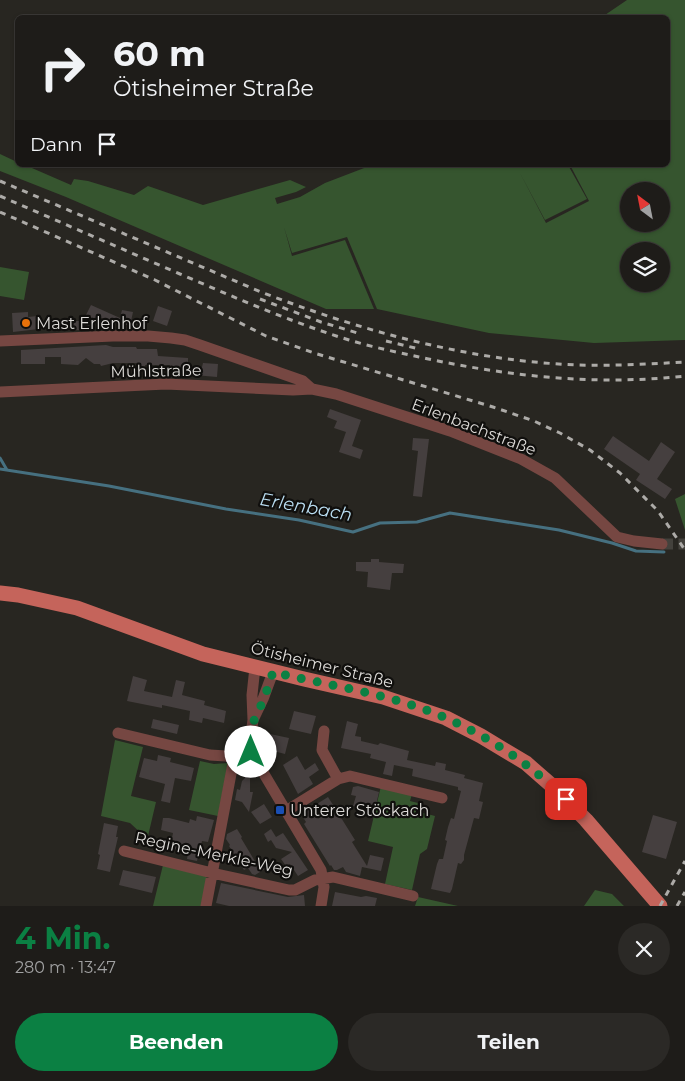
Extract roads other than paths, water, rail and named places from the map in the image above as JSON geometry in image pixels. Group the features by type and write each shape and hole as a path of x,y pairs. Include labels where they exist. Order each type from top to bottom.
{"main road":[{"name":"Ötisheimer Straße","path":"0,593 77,608 203,654 399,702 446,718 482,736 526,763 550,784 586,820 660,906"}],"street":[{"path":"0,341 130,336 185,340 303,381 312,389"},
{"name":"Mühlstraße","path":"0,392 166,384 293,390 312,389"},
{"name":"Erlenbachstraße","path":"312,389 336,394 450,431 521,459 555,478 617,537 662,544"},
{"path":"255,667 250,748 258,766 317,861 323,878 324,895 321,906"},
{"path":"253,720 264,699 273,672"},
{"path":"324,731 322,750 338,779"},
{"path":"118,733 210,755 233,754 250,748"},
{"path":"206,906 234,758 233,754"},
{"path":"286,811 338,779 350,776 442,798"},
{"name":"Regine-Merkle-Weg","path":"124,850 212,873 289,890 295,890 308,882 333,876 413,896"}],"waterway":[{"path":"0,458 7,470"},
{"name":"Erlenbach","path":"0,469 109,486 226,509 299,520 353,532 380,523 417,522 450,513 559,530 636,551 664,552"}],"tunnel":[{"path":"662,544 685,544"}],"railway":[{"path":"0,181 261,292 338,319 416,342 497,357 537,362 578,365 685,362"},
{"path":"0,196 264,309 327,333 366,345 452,364 518,374 618,380 685,376"},
{"path":"0,212 155,280 266,336 314,353 493,407 534,421 560,433 590,450 620,473 658,511 685,550"},
{"path":"260,299 321,322 361,334"},
{"path":"386,341 419,349"},
{"path":"660,906 685,861"},
{"path":"677,906 685,892"}],"place":[{"name":"Mast Erlenhof","path":"26,323"},
{"name":"Unterer Stöckach","path":"280,810"}]}
